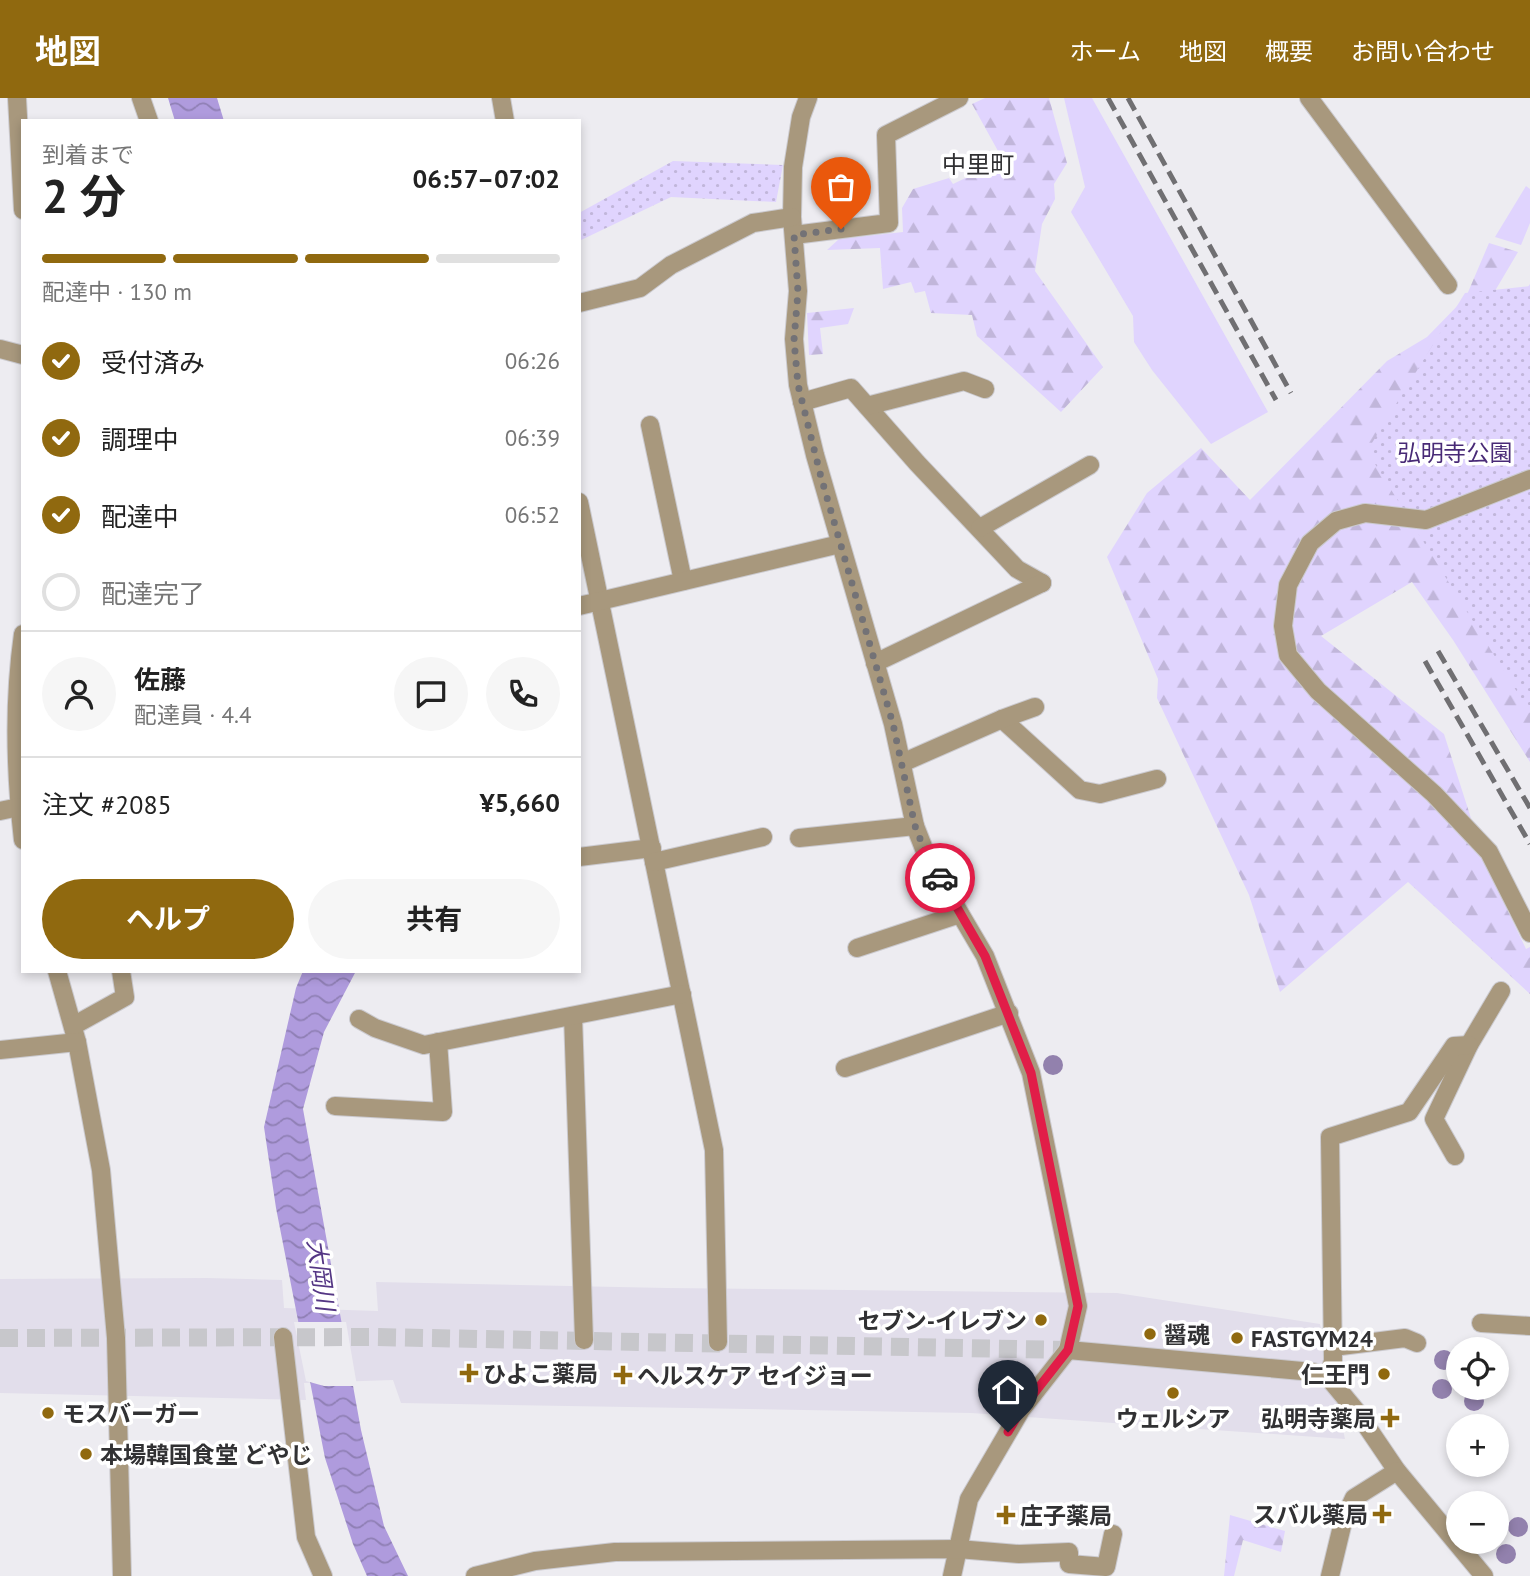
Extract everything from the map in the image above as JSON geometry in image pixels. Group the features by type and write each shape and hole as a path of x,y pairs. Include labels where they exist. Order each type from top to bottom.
{"street":[{"path":"17,98 21,173"},
{"path":"141,98 148,119"},
{"path":"501,98 505,119"},
{"path":"807,98 801,117 793,167 792,217 798,292 794,340 798,385 840,544 893,724 915,826 928,859 985,956 1031,1073 1078,1306 1068,1350 1021,1410 970,1499 952,1576"},
{"path":"794,235 889,223 886,135 960,98"},
{"path":"1309,98 1447,285"},
{"path":"581,303 640,288 671,265 753,223 792,217"},
{"path":"0,349 21,354"},
{"path":"867,406 964,381 985,389"},
{"path":"802,402 851,388 1017,569 1042,583 875,663"},
{"path":"650,425 683,581"},
{"path":"980,528 1090,465"},
{"path":"1530,479 1426,520 1365,513 1336,521 1310,543 1287,585 1283,626 1288,655 1318,691 1434,794 1489,852 1530,933"},
{"path":"581,511 715,1150 718,1342"},
{"path":"581,606 840,544"},
{"path":"0,665 21,666 16,766 20,804 0,811"},
{"path":"901,764 1035,707"},
{"path":"1002,719 1080,790 1100,794 1157,779"},
{"path":"799,838 915,826"},
{"path":"581,857 653,855 762,837"},
{"path":"857,948 960,914"},
{"path":"58,973 75,1034 101,1170 116,1338 122,1576"},
{"path":"0,1050 75,1034 125,997 121,973"},
{"path":"1455,1156 1434,1119 1469,1045 1501,991"},
{"path":"359,1019 375,1028 424,1045 682,994"},
{"path":"845,1068 1009,1013"},
{"path":"573,1016 584,1340"},
{"path":"335,1106 443,1112 438,1042"},
{"path":"1328,1377 1334,1361 1330,1137 1409,1112 1454,1046 1469,1045"},
{"path":"1481,1323 1530,1326"},
{"path":"284,1337 306,1537 323,1576"},
{"path":"1333,1347 1405,1338 1417,1343"},
{"path":"1068,1350 1313,1372 1328,1377 1357,1412 1397,1471 1483,1576"},
{"path":"1330,1576 1343,1522 1354,1498 1397,1471"},
{"path":"475,1576 535,1561 615,1552 958,1549 1019,1553 1069,1552 1069,1564 1106,1567 1113,1534"},
{"path":"1464,1576 1467,1557"}],"shaded area":[{"path":"0,1279 282,1280 284,1308 378,1311 376,1282 1117,1293 1320,1324 1345,1439 971,1413 401,1403 393,1380 304,1383 306,1400 0,1393"}],"green space":[{"path":"985,98 1049,98 1067,163 1054,184 1055,199 1042,224 1035,271 1103,367 1061,412 977,336 972,315 931,313 925,291 915,293 911,282 883,289 880,248 827,250 839,239 903,232 902,208 913,189 949,178 953,184 1003,160 972,104"},
{"path":"1064,98 1092,98 1268,412 1211,444 1152,370 1134,342 1133,316 1071,212 1085,187"},
{"path":"673,161 783,165 776,202 671,197 581,240 581,212"},
{"path":"1526,186 1530,189 1530,223 1521,245 1495,237"},
{"path":"1489,243 1518,252 1492,296 1522,295 1530,284 1530,762 1453,640 1412,582 1321,636 1444,734 1486,865 1526,949 1530,947 1530,994 1408,882 1280,992 1249,895 1157,698 1158,679 1107,557 1147,493 1201,448 1250,500 1387,361 1427,337 1466,297"},
{"name":"弘明寺公園","path":"1530,286 1530,713 1367,451 1465,293"},
{"path":"854,308 848,324 820,328 823,354 809,355 807,313"},
{"path":"1230,1515 1285,1531 1281,1552 1243,1540 1234,1576 1224,1576"}],"water":[{"path":"168,98 217,98 223,119 174,119"},
{"name":"大岡川","path":"302,973 355,973 324,1032 303,1109 361,1430 384,1526 408,1576 367,1576 353,1544 325,1458 276,1208 264,1127 296,988"}],"pier":[{"path":"294,1322 346,1322 357,1386 324,1386 306,1381"}],"tunnel":[{"path":"0,1338 374,1337 1068,1350"}],"railway":[{"path":"1108,98 1276,400"},
{"path":"1128,98 1291,393"},
{"path":"1438,651 1530,808"},
{"path":"1425,661 1530,844"}],"way so far":[{"path":"841,229 794,235 798,292 794,340 798,385 821,477 893,724 915,826 928,859 940,878"}],"place":[{"name":"セブン-イレブン","path":"1041,1320"},
{"name":"醤魂","path":"1150,1334"},
{"name":"FASTGYM24","path":"1237,1338"},
{"name":"ひよこ薬局","path":"469,1373"},
{"name":"仁王門","path":"1384,1374"},
{"name":"ヘルスケア セイジョー","path":"623,1375"},
{"name":"ウェルシア","path":"1173,1393"},
{"name":"モスバーガー","path":"48,1413"},
{"name":"弘明寺薬局","path":"1390,1418"},
{"name":"本場韓国食堂 どやじ","path":"86,1454"},
{"name":"スバル薬局","path":"1382,1514"},
{"name":"庄子薬局","path":"1006,1515"}],"district":[{"name":"中里町","path":"978,164"}],"route":[{"path":"940,878 985,956 1031,1073 1078,1306 1068,1350 1021,1410 1008,1432"}]}
